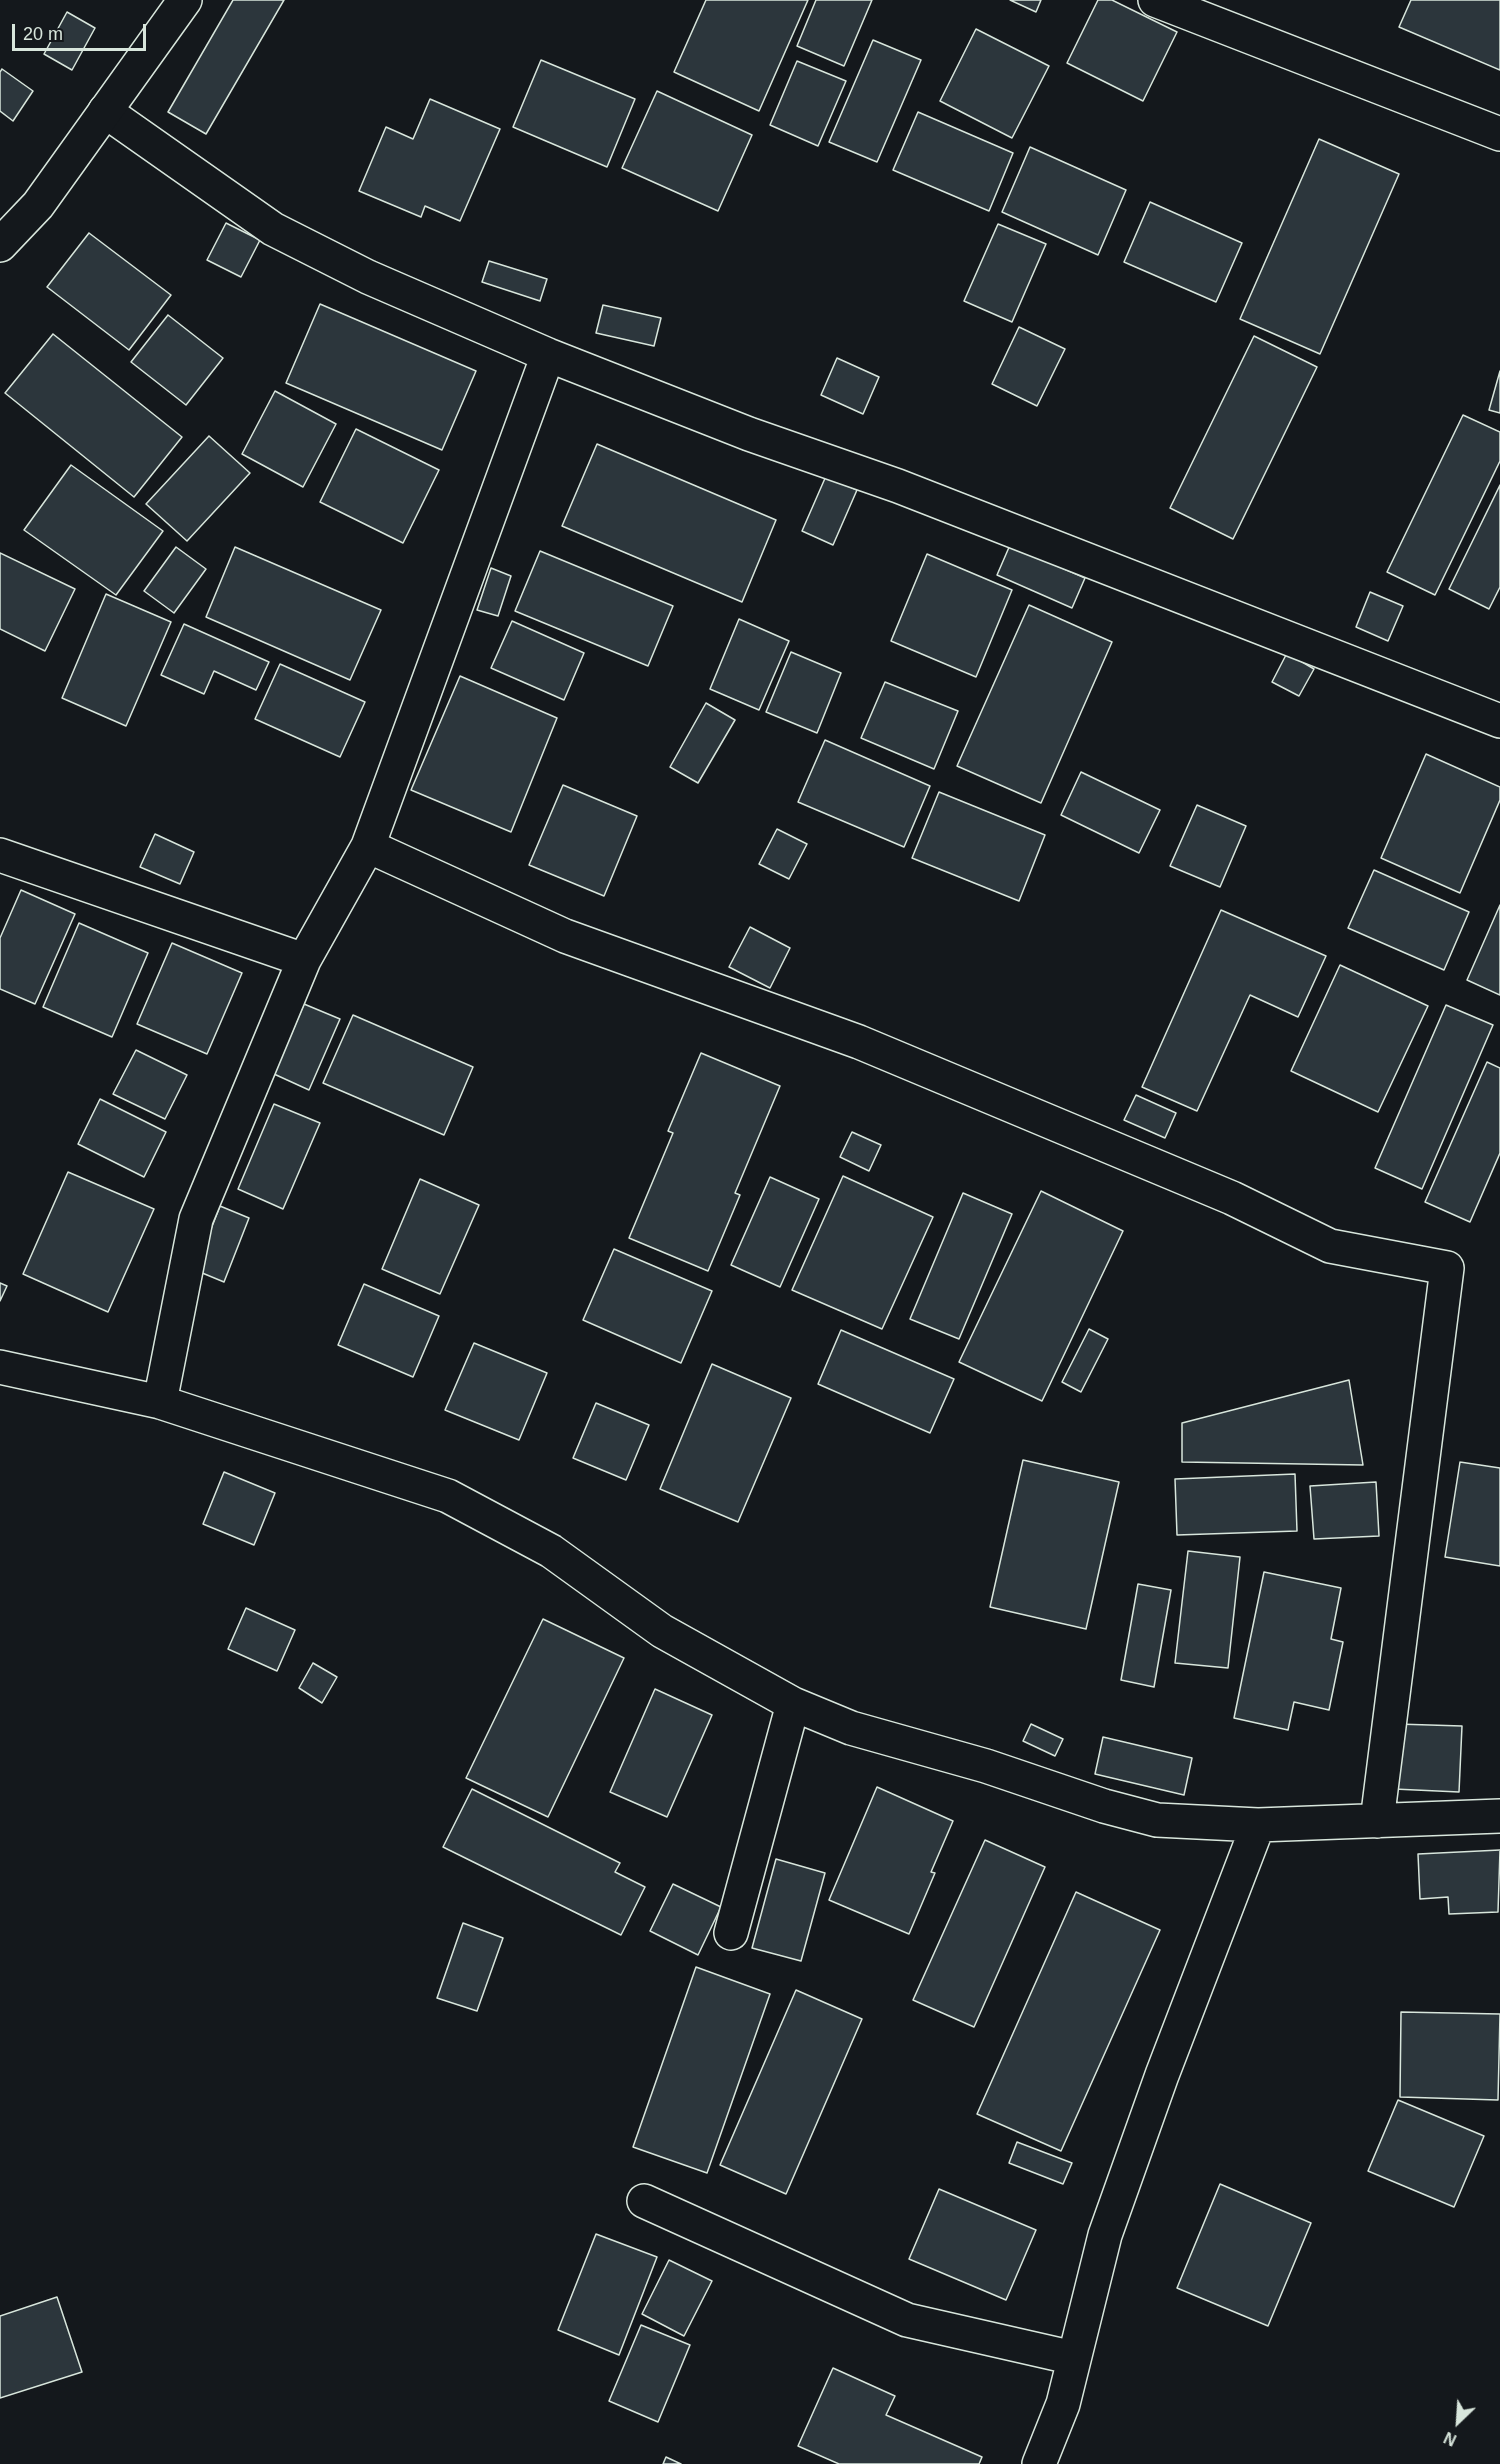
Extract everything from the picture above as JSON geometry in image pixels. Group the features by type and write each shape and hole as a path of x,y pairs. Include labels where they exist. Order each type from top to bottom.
{"street":[{"path":"0,245 38,205 185,0"},
{"path":"1155,0 1500,134"},
{"path":"105,111 273,229 368,277 548,355 749,434 898,486 1500,721"},
{"path":"160,1402 196,1219 304,960 368,846 548,355"},
{"path":"368,846 565,936 859,1042 1232,1198 1330,1246 1447,1268 1377,1821"},
{"path":"0,855 304,960"},
{"path":"0,1367 160,1402 448,1496 551,1551 662,1631 794,1704 851,1728 986,1766 1104,1806 1157,1820 1258,1825 1500,1816"},
{"path":"731,1933 794,1704"},
{"path":"1039,2464 1063,2404 1105,2235 1162,2074 1258,1825"},
{"path":"644,2201 907,2320 1074,2358"}],"building":[{"path":"233,0 284,0 206,134 168,112"},
{"path":"706,0 808,0 759,111 674,72"},
{"path":"816,0 872,0 844,66 797,46"},
{"path":"1010,0 1041,0 1036,12"},
{"path":"1098,0 1112,0 1177,32 1143,101 1067,63"},
{"path":"1411,0 1500,0 1500,70 1399,27"},
{"path":"67,12 95,28 72,70 44,54"},
{"path":"976,29 1049,66 1012,138 940,101"},
{"path":"873,40 921,60 877,162 829,142"},
{"path":"541,60 635,99 607,167 513,127"},
{"path":"797,61 846,81 818,146 770,125"},
{"path":"2,69 33,91 13,121 0,111 0,72"},
{"path":"657,91 752,135 718,211 622,168"},
{"path":"430,99 500,129 460,221 425,206 421,217 359,191 386,127 413,139"},
{"path":"918,112 1013,153 989,211 893,170"},
{"path":"1319,139 1399,174 1320,354 1240,319"},
{"path":"1030,147 1126,190 1098,255 1002,212"},
{"path":"1150,202 1242,243 1216,302 1124,262"},
{"path":"226,223 260,240 241,277 207,260"},
{"path":"998,224 1046,244 1012,322 964,301"},
{"path":"89,233 171,295 129,350 47,287"},
{"path":"489,261 547,279 540,301 482,282"},
{"path":"320,304 476,371 442,450 286,383"},
{"path":"603,305 661,318 654,346 596,333"},
{"path":"168,315 223,358 186,405 131,362"},
{"path":"1019,327 1065,349 1037,406 992,384"},
{"path":"53,334 182,437 134,497 5,393"},
{"path":"1254,336 1317,367 1233,539 1170,508"},
{"path":"837,358 879,377 863,414 821,395"},
{"path":"1500,371 1500,413 1489,410"},
{"path":"275,391 336,424 303,487 242,454"},
{"path":"1463,415 1500,432 1500,461 1435,595 1387,572"},
{"path":"356,429 439,470 403,543 320,502"},
{"path":"209,436 250,473 187,541 146,504"},
{"path":"597,444 776,520 742,602 562,526"},
{"path":"71,465 163,531 116,595 24,530"},
{"path":"826,476 857,490 833,545 802,531"},
{"path":"1500,485 1500,587 1489,609 1449,589"},
{"path":"1010,545 1085,578 1072,608 997,575"},
{"path":"176,547 206,569 174,613 144,591"},
{"path":"235,547 381,610 350,680 206,617"},
{"path":"540,551 673,606 648,666 515,611"},
{"path":"0,553 75,589 45,651 0,629"},
{"path":"927,554 1012,590 976,677 891,641"},
{"path":"491,568 511,576 498,616 477,610"},
{"path":"1370,592 1403,606 1388,641 1356,627"},
{"path":"106,594 171,622 126,726 62,698"},
{"path":"1029,605 1112,642 1041,803 957,766"},
{"path":"739,619 789,641 759,710 710,689"},
{"path":"512,621 584,653 564,700 491,668"},
{"path":"184,624 269,662 256,690 214,671 204,694 161,675"},
{"path":"791,652 841,673 817,733 766,712"},
{"path":"1287,653 1314,669 1299,696 1272,682"},
{"path":"280,664 365,702 340,757 255,719"},
{"path":"460,676 557,718 511,832 411,790"},
{"path":"885,682 958,711 934,769 861,738"},
{"path":"706,703 735,720 698,783 670,767"},
{"path":"825,740 930,786 904,847 798,802"},
{"path":"1426,754 1500,787 1500,800 1460,893 1381,858"},
{"path":"1081,772 1160,810 1139,853 1061,815"},
{"path":"563,785 637,816 604,896 529,865"},
{"path":"939,792 1045,835 1019,901 912,858"},
{"path":"1197,805 1246,826 1220,887 1170,866"},
{"path":"777,829 807,844 789,879 759,864"},
{"path":"155,834 194,852 180,884 140,867"},
{"path":"1374,870 1469,912 1444,970 1348,928"},
{"path":"21,890 75,914 35,1004 0,989 0,938"},
{"path":"1500,905 1500,995 1467,980"},
{"path":"1221,910 1326,956 1298,1017 1250,995 1197,1111 1142,1087"},
{"path":"79,923 148,953 112,1037 43,1007"},
{"path":"750,927 790,948 770,988 729,967"},
{"path":"172,943 242,973 207,1054 137,1024"},
{"path":"1340,965 1428,1006 1378,1112 1291,1071"},
{"path":"304,1004 340,1019 309,1090 274,1074"},
{"path":"1446,1005 1493,1025 1422,1189 1375,1168"},
{"path":"353,1015 473,1067 444,1135 323,1083"},
{"path":"136,1050 187,1075 165,1119 113,1094"},
{"path":"701,1053 780,1086 735,1193 740,1195 708,1271 629,1238 673,1133 668,1131"},
{"path":"1487,1062 1500,1068 1500,1153 1470,1222 1425,1202"},
{"path":"1136,1095 1176,1113 1165,1138 1124,1120"},
{"path":"100,1099 166,1132 144,1177 78,1144"},
{"path":"274,1104 320,1123 283,1209 238,1189"},
{"path":"852,1132 881,1145 869,1171 840,1157"},
{"path":"68,1172 154,1209 108,1312 23,1274"},
{"path":"843,1176 933,1217 882,1329 792,1290"},
{"path":"770,1177 819,1199 780,1287 731,1265"},
{"path":"420,1179 479,1205 440,1294 382,1269"},
{"path":"1041,1191 1123,1231 1042,1401 959,1362"},
{"path":"963,1193 1012,1214 959,1339 910,1319"},
{"path":"220,1206 249,1218 224,1282 195,1270"},
{"path":"614,1249 712,1291 681,1363 583,1320"},
{"path":"0,1283 7,1286 0,1301"},
{"path":"364,1284 439,1316 413,1377 338,1345"},
{"path":"1089,1329 1108,1339 1081,1392 1062,1382"},
{"path":"841,1330 954,1379 930,1433 818,1384"},
{"path":"474,1343 547,1373 519,1440 445,1410"},
{"path":"712,1364 791,1398 738,1522 660,1489"},
{"path":"1349,1380 1363,1465 1182,1462 1182,1423"},
{"path":"596,1403 649,1425 626,1480 573,1458"},
{"path":"1023,1460 1119,1482 1086,1629 990,1607"},
{"path":"1460,1462 1500,1468 1500,1566 1445,1557"},
{"path":"224,1472 275,1493 254,1545 203,1524"},
{"path":"1295,1474 1297,1531 1177,1535 1175,1479"},
{"path":"1376,1482 1379,1536 1314,1539 1310,1486"},
{"path":"1188,1551 1240,1557 1228,1668 1175,1663"},
{"path":"1264,1572 1341,1588 1331,1639 1343,1642 1329,1710 1294,1702 1288,1730 1234,1718"},
{"path":"1138,1584 1171,1590 1154,1687 1121,1680"},
{"path":"246,1608 295,1630 277,1671 228,1649"},
{"path":"543,1619 624,1658 548,1817 466,1778"},
{"path":"313,1663 337,1677 322,1703 299,1688"},
{"path":"655,1689 712,1715 667,1817 610,1792"},
{"path":"1031,1724 1063,1739 1055,1756 1023,1741"},
{"path":"1397,1724 1462,1726 1459,1792 1394,1789"},
{"path":"1103,1737 1192,1758 1184,1795 1095,1774"},
{"path":"877,1787 953,1821 931,1872 935,1873 909,1934 829,1900"},
{"path":"472,1789 620,1863 615,1872 645,1887 621,1935 443,1847"},
{"path":"985,1840 1045,1867 974,2027 913,2000"},
{"path":"1500,1850 1498,1912 1449,1914 1448,1897 1420,1899 1418,1854"},
{"path":"776,1859 825,1873 801,1961 752,1948"},
{"path":"673,1884 721,1907 698,1955 650,1931"},
{"path":"1076,1892 1160,1930 1061,2151 977,2114"},
{"path":"463,1923 503,1938 477,2011 437,1998"},
{"path":"696,1967 770,1994 707,2173 633,2147"},
{"path":"796,1990 862,2019 786,2194 720,2165"},
{"path":"1401,2012 1500,2014 1498,2100 1400,2097"},
{"path":"1398,2100 1484,2136 1454,2207 1368,2171"},
{"path":"1017,2142 1072,2163 1063,2184 1009,2163"},
{"path":"1220,2184 1311,2223 1268,2326 1177,2288"},
{"path":"939,2189 1036,2230 1006,2300 909,2259"},
{"path":"596,2234 657,2257 619,2355 558,2330"},
{"path":"669,2260 712,2281 684,2336 642,2314"},
{"path":"57,2297 82,2372 0,2398 0,2316"},
{"path":"641,2325 690,2345 658,2422 609,2401"},
{"path":"833,2368 895,2396 886,2415 982,2457 979,2464 839,2464 798,2446"},
{"path":"666,2457 681,2464 663,2464"}]}
